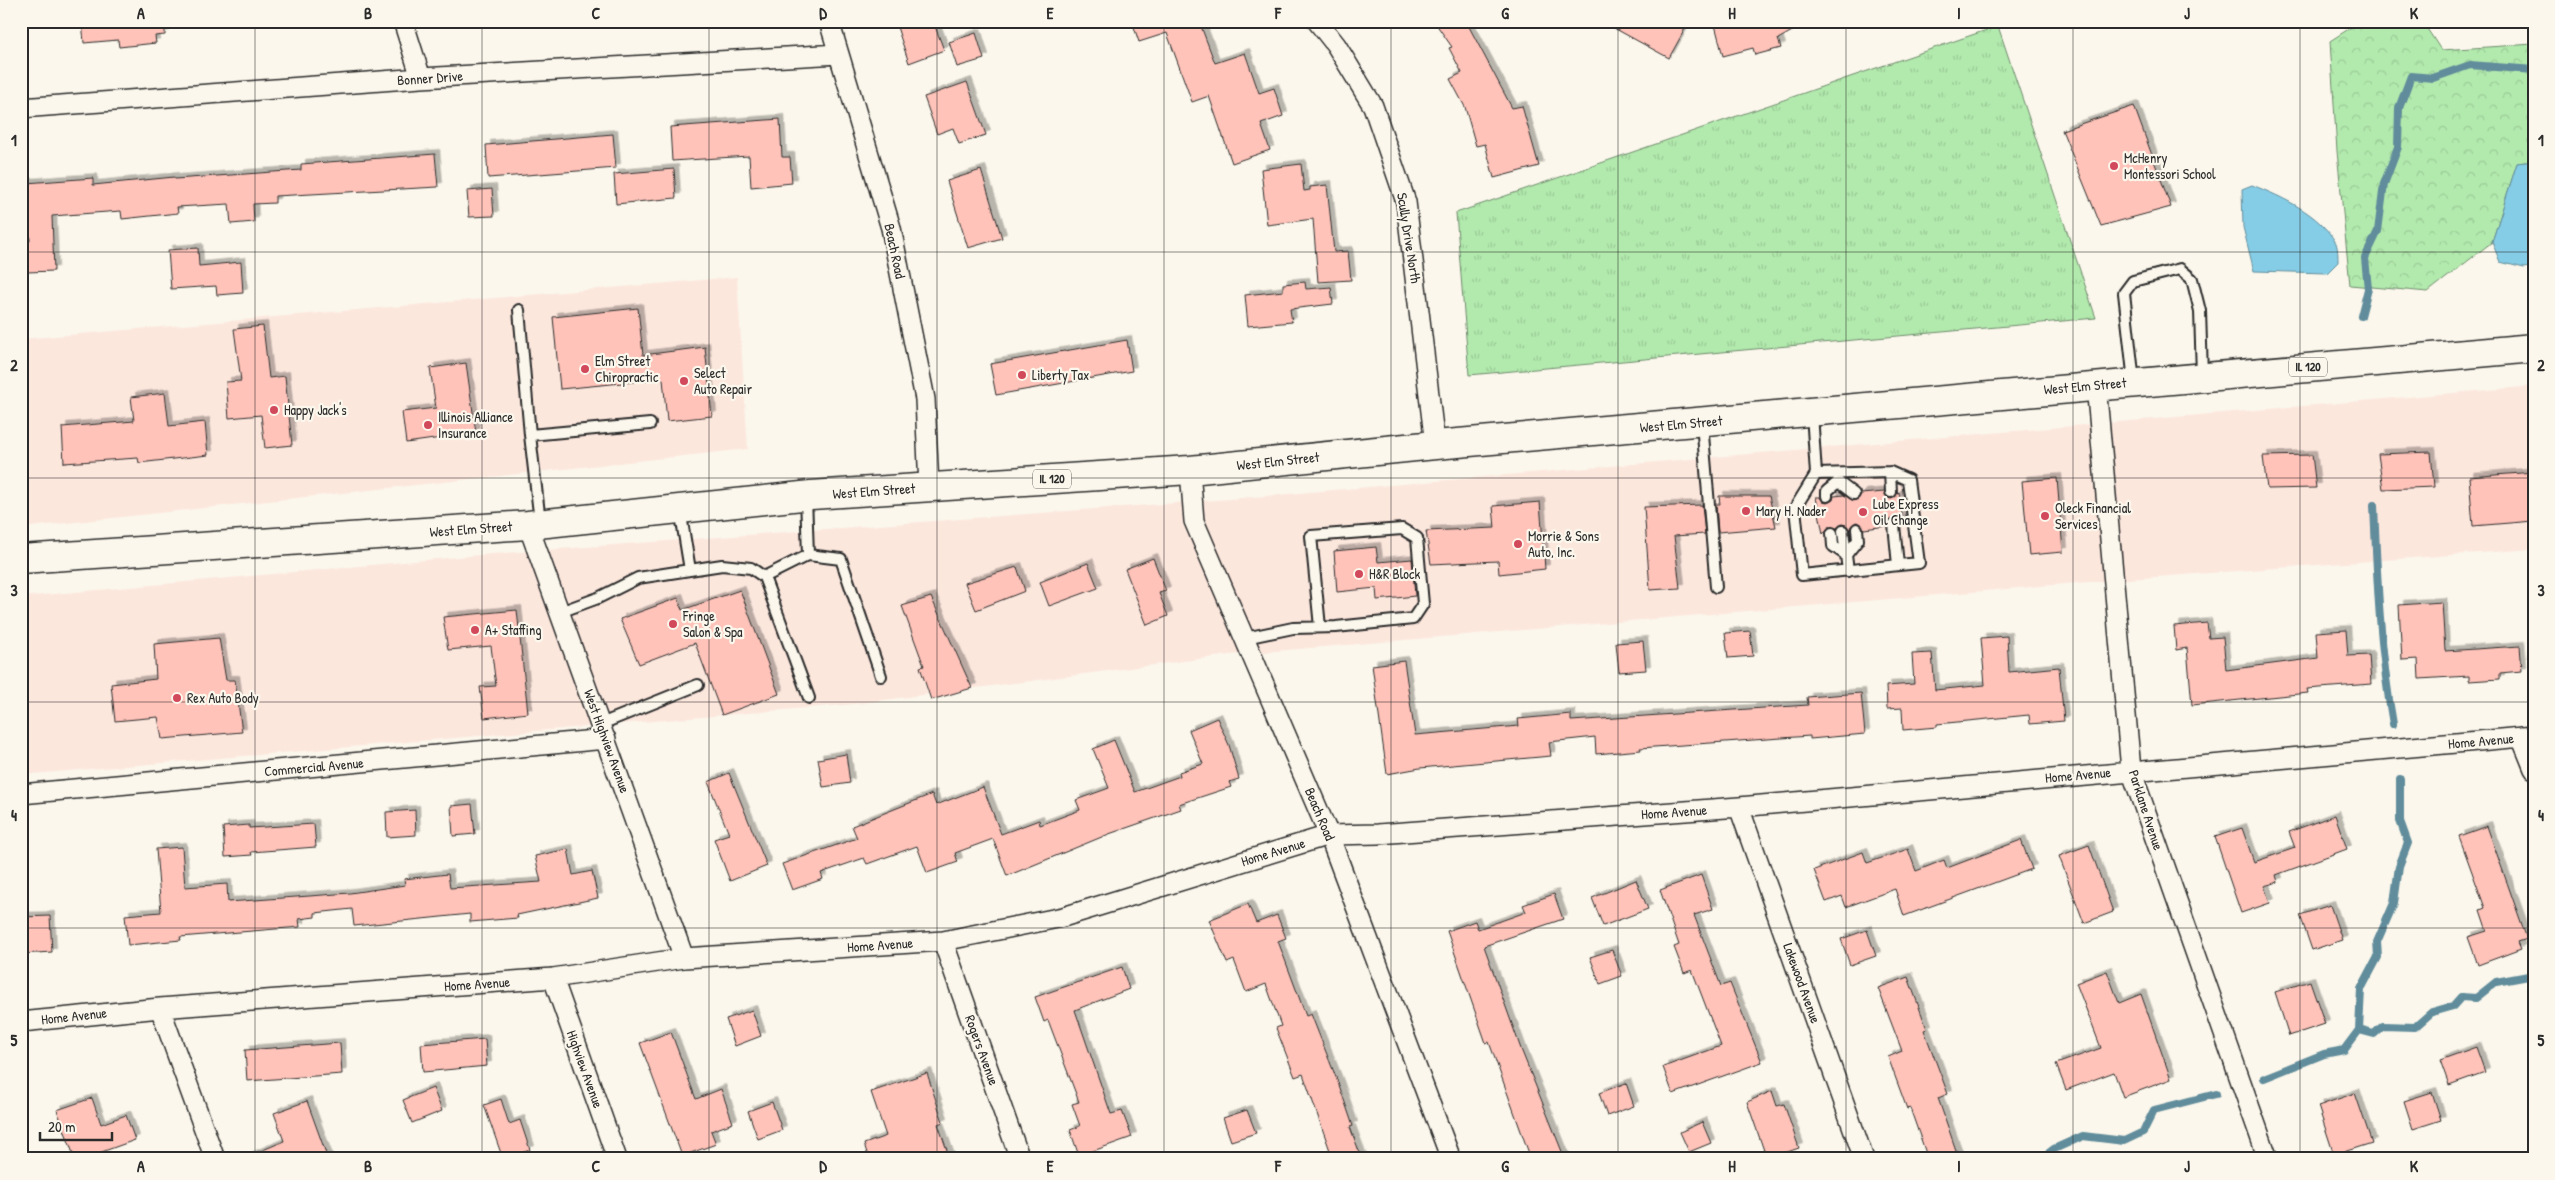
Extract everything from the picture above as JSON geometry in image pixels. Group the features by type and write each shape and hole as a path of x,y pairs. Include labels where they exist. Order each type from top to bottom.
{"main road":[{"name":"West Elm Street","path":"21,559 534,524 806,495 1190,470 1435,445 2096,385 2534,348"}],"street":[{"path":"403,21 421,78"},
{"name":"Beach Road","path":"829,21 892,228 925,399 929,487"},
{"name":"Scully Drive North","path":"1317,21 1336,45 1373,106 1406,202 1435,445"},
{"name":"Bonner Drive","path":"21,108 421,78 839,54"},
{"name":"Parklane Avenue","path":"2096,385 2131,770 2268,1159"},
{"name":"Beach Road","path":"1190,470 1194,521 1329,835 1451,1159"},
{"name":"West Highview Avenue","path":"534,524 560,612 684,958"},
{"name":"Commercial Avenue","path":"21,794 603,731"},
{"path":"2528,736 2534,769"},
{"name":"Home Avenue","path":"21,1022 160,1008 553,978 684,958 943,941 1062,918 1329,835 1378,834 1739,807 2131,770 2528,736"},
{"name":"Lakewood Avenue","path":"1739,807 1864,1159"},
{"name":"Rogers Avenue","path":"943,941 1020,1159"},
{"name":"Highview Avenue","path":"553,978 617,1159"},
{"path":"160,1008 215,1159"}],"lane":[{"path":"2134,382 2124,292 2133,282 2180,269 2192,280 2200,311 2202,376"},
{"path":"519,310 530,435 534,524"},
{"path":"1812,412 1816,474 1795,508 1802,575 1919,563 1908,480 1890,472 1838,478 1816,474"},
{"path":"1702,422 1716,587"},
{"path":"530,435 650,424"},
{"path":"1890,472 1891,492"},
{"path":"1838,478 1854,494"},
{"path":"1838,478 1840,495"},
{"path":"1828,496 1827,491 1838,478"},
{"path":"806,495 808,555"},
{"path":"680,508 690,570"},
{"path":"1894,525 1898,565"},
{"path":"1245,638 1293,628 1336,627 1413,619 1423,604 1417,538 1402,529 1310,536 1320,627"},
{"path":"1846,555 1858,540 1858,529"},
{"path":"1843,531 1848,571"},
{"path":"1832,533 1833,546 1846,555"},
{"path":"764,577 808,555 841,559 881,676"},
{"path":"560,612 598,598 638,578 722,565 751,568 764,577 809,698"},
{"path":"603,731 698,685"}],"shaded area":[{"path":"737,277 748,449 21,528 21,339"},
{"path":"2534,386 2534,549 2089,582 1230,655 854,704 21,775 21,597 491,554 1230,499"}],"green space":[{"path":"2361,21 2422,21 2441,50 2534,44 2534,161 2517,163 2492,242 2428,292 2350,285 2337,151 2330,41"},
{"path":"1998,26 2096,318 1469,375 1456,213"}],"water":[{"path":"2534,161 2534,266 2524,268 2500,262 2492,242 2517,163"},
{"path":"2252,185 2299,207 2329,232 2337,245 2338,262 2327,273 2254,271 2243,227 2242,189"}],"building":[{"path":"82,21 165,21 165,35 155,36 156,43 119,47 118,40 84,43"},
{"path":"895,21 933,21 944,50 909,63"},
{"path":"1132,21 1199,21 1215,63 1245,53 1259,93 1274,88 1283,116 1261,124 1270,150 1232,163 1209,96 1192,102 1167,33 1139,42"},
{"path":"1434,21 1466,21 1512,108 1522,106 1539,166 1494,178 1485,144 1476,146 1465,107 1450,79 1462,73 1449,48 1452,47"},
{"path":"1601,21 1670,21 1685,29 1669,58"},
{"path":"1714,21 1810,21 1778,39 1781,48 1755,55 1753,48 1723,56"},
{"path":"976,33 984,59 957,67 949,42"},
{"path":"967,82 986,135 959,144 953,128 937,134 924,97"},
{"path":"2134,106 2171,207 2101,226 2062,130"},
{"path":"780,119 782,157 790,157 792,183 751,187 749,156 672,161 670,127"},
{"path":"613,134 616,168 488,178 486,145"},
{"path":"435,154 438,187 275,196 275,203 253,204 254,222 231,224 229,204 177,207 178,213 122,219 121,211 52,216 54,271 27,272 25,241 30,241 26,183 93,178 93,185 174,177 175,179 301,170 301,164"},
{"path":"1301,164 1304,191 1310,190 1310,187 1327,185 1334,252 1348,251 1351,280 1318,282 1313,219 1267,225 1261,169"},
{"path":"674,169 676,198 616,204 614,174"},
{"path":"981,170 1002,238 968,248 947,181"},
{"path":"492,189 494,216 469,217 467,191"},
{"path":"198,248 199,266 241,262 243,293 217,295 216,286 171,289 168,250"},
{"path":"1305,282 1306,289 1331,287 1333,304 1290,309 1292,322 1248,326 1245,295 1283,291 1283,284"},
{"path":"638,308 643,355 705,347 712,416 667,421 663,379 560,389 553,317"},
{"path":"263,326 269,378 285,376 292,445 265,448 261,415 229,418 226,382 241,381 234,329"},
{"path":"1127,340 1132,371 996,395 990,364"},
{"path":"466,363 476,433 406,443 402,412 436,408 430,368"},
{"path":"165,393 169,426 205,422 208,455 139,463 138,458 64,463 62,427 134,421 131,397"},
{"path":"2431,452 2434,487 2383,489 2378,454"},
{"path":"2312,455 2316,488 2267,489 2263,456"},
{"path":"2534,472 2534,521 2473,526 2469,477"},
{"path":"2057,478 2063,552 2029,555 2022,481"},
{"path":"1884,492 1887,498 1892,499 1899,492 1903,524 1893,518 1888,522 1887,526 1864,529 1860,523 1856,522 1851,526 1850,530 1846,525 1842,524 1837,528 1829,527 1823,534 1816,497 1820,497 1823,502 1827,503 1833,500 1834,496 1844,495 1854,501 1861,494"},
{"path":"1719,496 1769,496 1776,527 1718,532 1716,504 1720,504"},
{"path":"1540,502 1545,569 1499,574 1498,561 1431,564 1426,531 1495,528 1493,506"},
{"path":"1702,505 1705,534 1674,536 1680,588 1650,590 1644,507"},
{"path":"1376,547 1378,562 1412,559 1415,596 1377,600 1376,588 1337,592 1334,551"},
{"path":"1153,558 1166,591 1159,593 1168,616 1147,625 1125,569"},
{"path":"1088,563 1098,588 1049,606 1040,582"},
{"path":"1017,567 1025,591 976,610 965,583"},
{"path":"740,590 779,694 722,715 695,643 639,664 620,619 678,598 682,610"},
{"path":"931,597 972,688 931,700 920,667 924,666 902,606"},
{"path":"2442,602 2445,651 2520,646 2522,671 2500,673 2500,679 2469,681 2469,676 2419,679 2418,659 2402,660 2399,605"},
{"path":"517,610 528,713 484,718 480,687 496,686 491,646 448,650 443,617"},
{"path":"2207,623 2209,638 2223,637 2226,670 2318,658 2316,632 2346,630 2348,656 2369,655 2371,684 2307,689 2308,693 2192,705 2187,648 2176,650 2174,626"},
{"path":"1750,631 1753,656 1728,658 1725,633"},
{"path":"2007,636 2009,672 2059,667 2064,721 2030,724 2029,715 1937,724 1937,727 1903,730 1902,708 1887,709 1886,686 1914,684 1912,654 1932,653 1935,690 1985,685 1981,638"},
{"path":"219,638 226,680 235,680 242,732 162,739 158,717 115,721 111,684 156,679 154,644"},
{"path":"1643,641 1646,670 1619,672 1616,643"},
{"path":"1404,661 1415,735 1519,726 1518,719 1571,714 1571,721 1808,705 1807,697 1861,693 1865,734 1810,739 1810,736 1640,748 1641,750 1596,754 1595,737 1549,742 1551,756 1420,768 1387,774 1372,665"},
{"path":"1217,718 1229,745 1239,779 1229,782 1231,787 1179,804 1181,809 1109,834 1007,876 993,839 955,853 958,862 927,873 917,846 867,864 864,858 821,873 823,879 792,890 782,864 857,838 852,826 932,794 936,805 983,787 1001,834 1039,820 1040,825 1080,810 1076,800 1109,788 1093,749 1114,740 1135,792 1180,776 1179,772 1203,764 1189,730"},
{"path":"846,754 850,783 823,787 818,759"},
{"path":"729,773 767,866 730,881 714,839 729,834 708,782"},
{"path":"472,804 475,834 453,836 451,806"},
{"path":"415,810 416,835 387,837 386,812"},
{"path":"2335,815 2347,849 2276,875 2278,882 2264,886 2270,903 2241,913 2215,837 2242,828 2254,862 2295,848 2289,832"},
{"path":"314,824 316,847 251,852 252,855 225,857 223,827 249,825 249,828"},
{"path":"2487,826 2527,939 2518,942 2521,949 2478,965 2468,937 2487,931 2480,910 2485,908 2459,836"},
{"path":"2021,840 2032,869 1904,916 1895,889 1846,907 1842,896 1826,902 1814,870 1863,852 1867,863 1908,849 1916,871 1944,860 1947,868"},
{"path":"2089,845 2113,912 2084,923 2059,856"},
{"path":"182,847 185,887 227,884 228,902 350,893 405,885 404,879 448,874 450,888 541,882 535,856 568,849 573,875 592,871 598,898 517,915 518,918 470,922 470,914 354,926 352,909 315,913 315,917 299,919 300,927 180,937 181,940 128,945 125,915 161,912 156,849"},
{"path":"1701,875 1713,909 1694,915 1721,986 1730,983 1762,1062 1673,1094 1663,1067 1721,1046 1692,970 1684,973 1674,947 1679,945 1660,890"},
{"path":"1636,880 1648,909 1603,926 1592,898"},
{"path":"1554,894 1563,919 1484,946 1521,1049 1565,1159 1531,1159 1489,1042 1486,1043 1447,931 1475,921 1478,929 1526,912 1523,905"},
{"path":"1248,904 1256,923 1277,915 1286,938 1278,941 1306,1016 1311,1014 1339,1085 1353,1126 1350,1127 1362,1159 1333,1159 1303,1074 1295,1077 1276,1028 1281,1026 1266,984 1246,992 1234,960 1227,963 1209,920"},
{"path":"2330,905 2342,940 2312,950 2300,915"},
{"path":"50,916 52,952 21,954 21,917"},
{"path":"1867,930 1876,956 1850,965 1841,939"},
{"path":"1612,950 1622,976 1600,984 1590,957"},
{"path":"1122,967 1129,989 1075,1010 1111,1114 1122,1111 1132,1137 1079,1156 1070,1130 1080,1126 1072,1104 1079,1102 1048,1020 1044,1022 1035,997"},
{"path":"2107,971 2119,1003 2141,994 2171,1079 2123,1097 2114,1072 2066,1090 2056,1064 2101,1048 2076,983"},
{"path":"1908,977 1927,1029 1924,1030 1948,1094 1938,1098 1959,1159 1928,1159 1910,1108 1907,1109 1888,1057 1902,1051 1878,988"},
{"path":"2310,981 2325,1024 2289,1036 2275,992"},
{"path":"752,1010 761,1036 735,1046 726,1019"},
{"path":"671,1032 696,1099 721,1089 733,1123 711,1131 716,1144 682,1156 640,1043"},
{"path":"485,1039 487,1066 423,1072 421,1044"},
{"path":"340,1043 342,1074 247,1081 245,1050"},
{"path":"2476,1047 2485,1072 2449,1085 2440,1060"},
{"path":"927,1073 943,1122 938,1124 950,1159 869,1159 864,1144 886,1136 871,1092"},
{"path":"1626,1083 1634,1106 1607,1116 1599,1093"},
{"path":"433,1088 442,1111 412,1123 403,1100"},
{"path":"1772,1091 1777,1106 1784,1104 1799,1148 1767,1159 1747,1102"},
{"path":"2432,1092 2441,1120 2413,1129 2404,1101"},
{"path":"2355,1093 2372,1143 2334,1155 2318,1106"},
{"path":"92,1098 101,1124 126,1115 135,1140 82,1159 75,1159 57,1110"},
{"path":"501,1099 509,1124 520,1120 530,1150 503,1159 484,1105"},
{"path":"307,1101 328,1159 242,1159 284,1141 274,1113"},
{"path":"772,1102 782,1130 758,1139 748,1111"},
{"path":"1247,1110 1256,1133 1231,1141 1223,1118"},
{"path":"1702,1122 1711,1143 1689,1152 1680,1132"}],"waterway":[{"path":"2361,316 2368,289 2365,258 2378,231 2384,184 2398,147 2399,108 2411,76 2433,78 2470,65 2534,70"},
{"path":"2374,505 2382,642 2393,724"},
{"path":"2264,1078 2324,1054 2344,1050 2359,1030 2361,989 2378,957 2377,942 2394,903 2399,866 2408,843 2400,821 2400,779"},
{"path":"2359,1030 2374,1034 2383,1026 2415,1027 2432,1012 2453,1006 2461,997 2476,998 2496,982 2534,975"},
{"path":"2041,1159 2054,1149 2083,1136 2124,1141 2143,1132 2154,1110 2216,1094"}],"place":[{"name":"McHenry Montessori School","path":"2114,166"},
{"name":"Elm Street Chiropractic","path":"585,369"},
{"name":"Liberty Tax","path":"1022,375"},
{"name":"Select Auto Repair","path":"684,381"},
{"name":"Happy Jack's","path":"274,410"},
{"name":"Illinois Alliance Insurance","path":"428,425"},
{"name":"Mary H. Nader","path":"1746,511"},
{"name":"Lube Express Oil Change","path":"1863,512"},
{"name":"Oleck Financial Services","path":"2045,516"},
{"name":"Morrie & Sons Auto, Inc.","path":"1518,544"},
{"name":"H&R Block","path":"1359,574"},
{"name":"Fringe Salon & Spa","path":"673,624"},
{"name":"A+ Staffing","path":"475,630"},
{"name":"Rex Auto Body","path":"177,698"}]}
